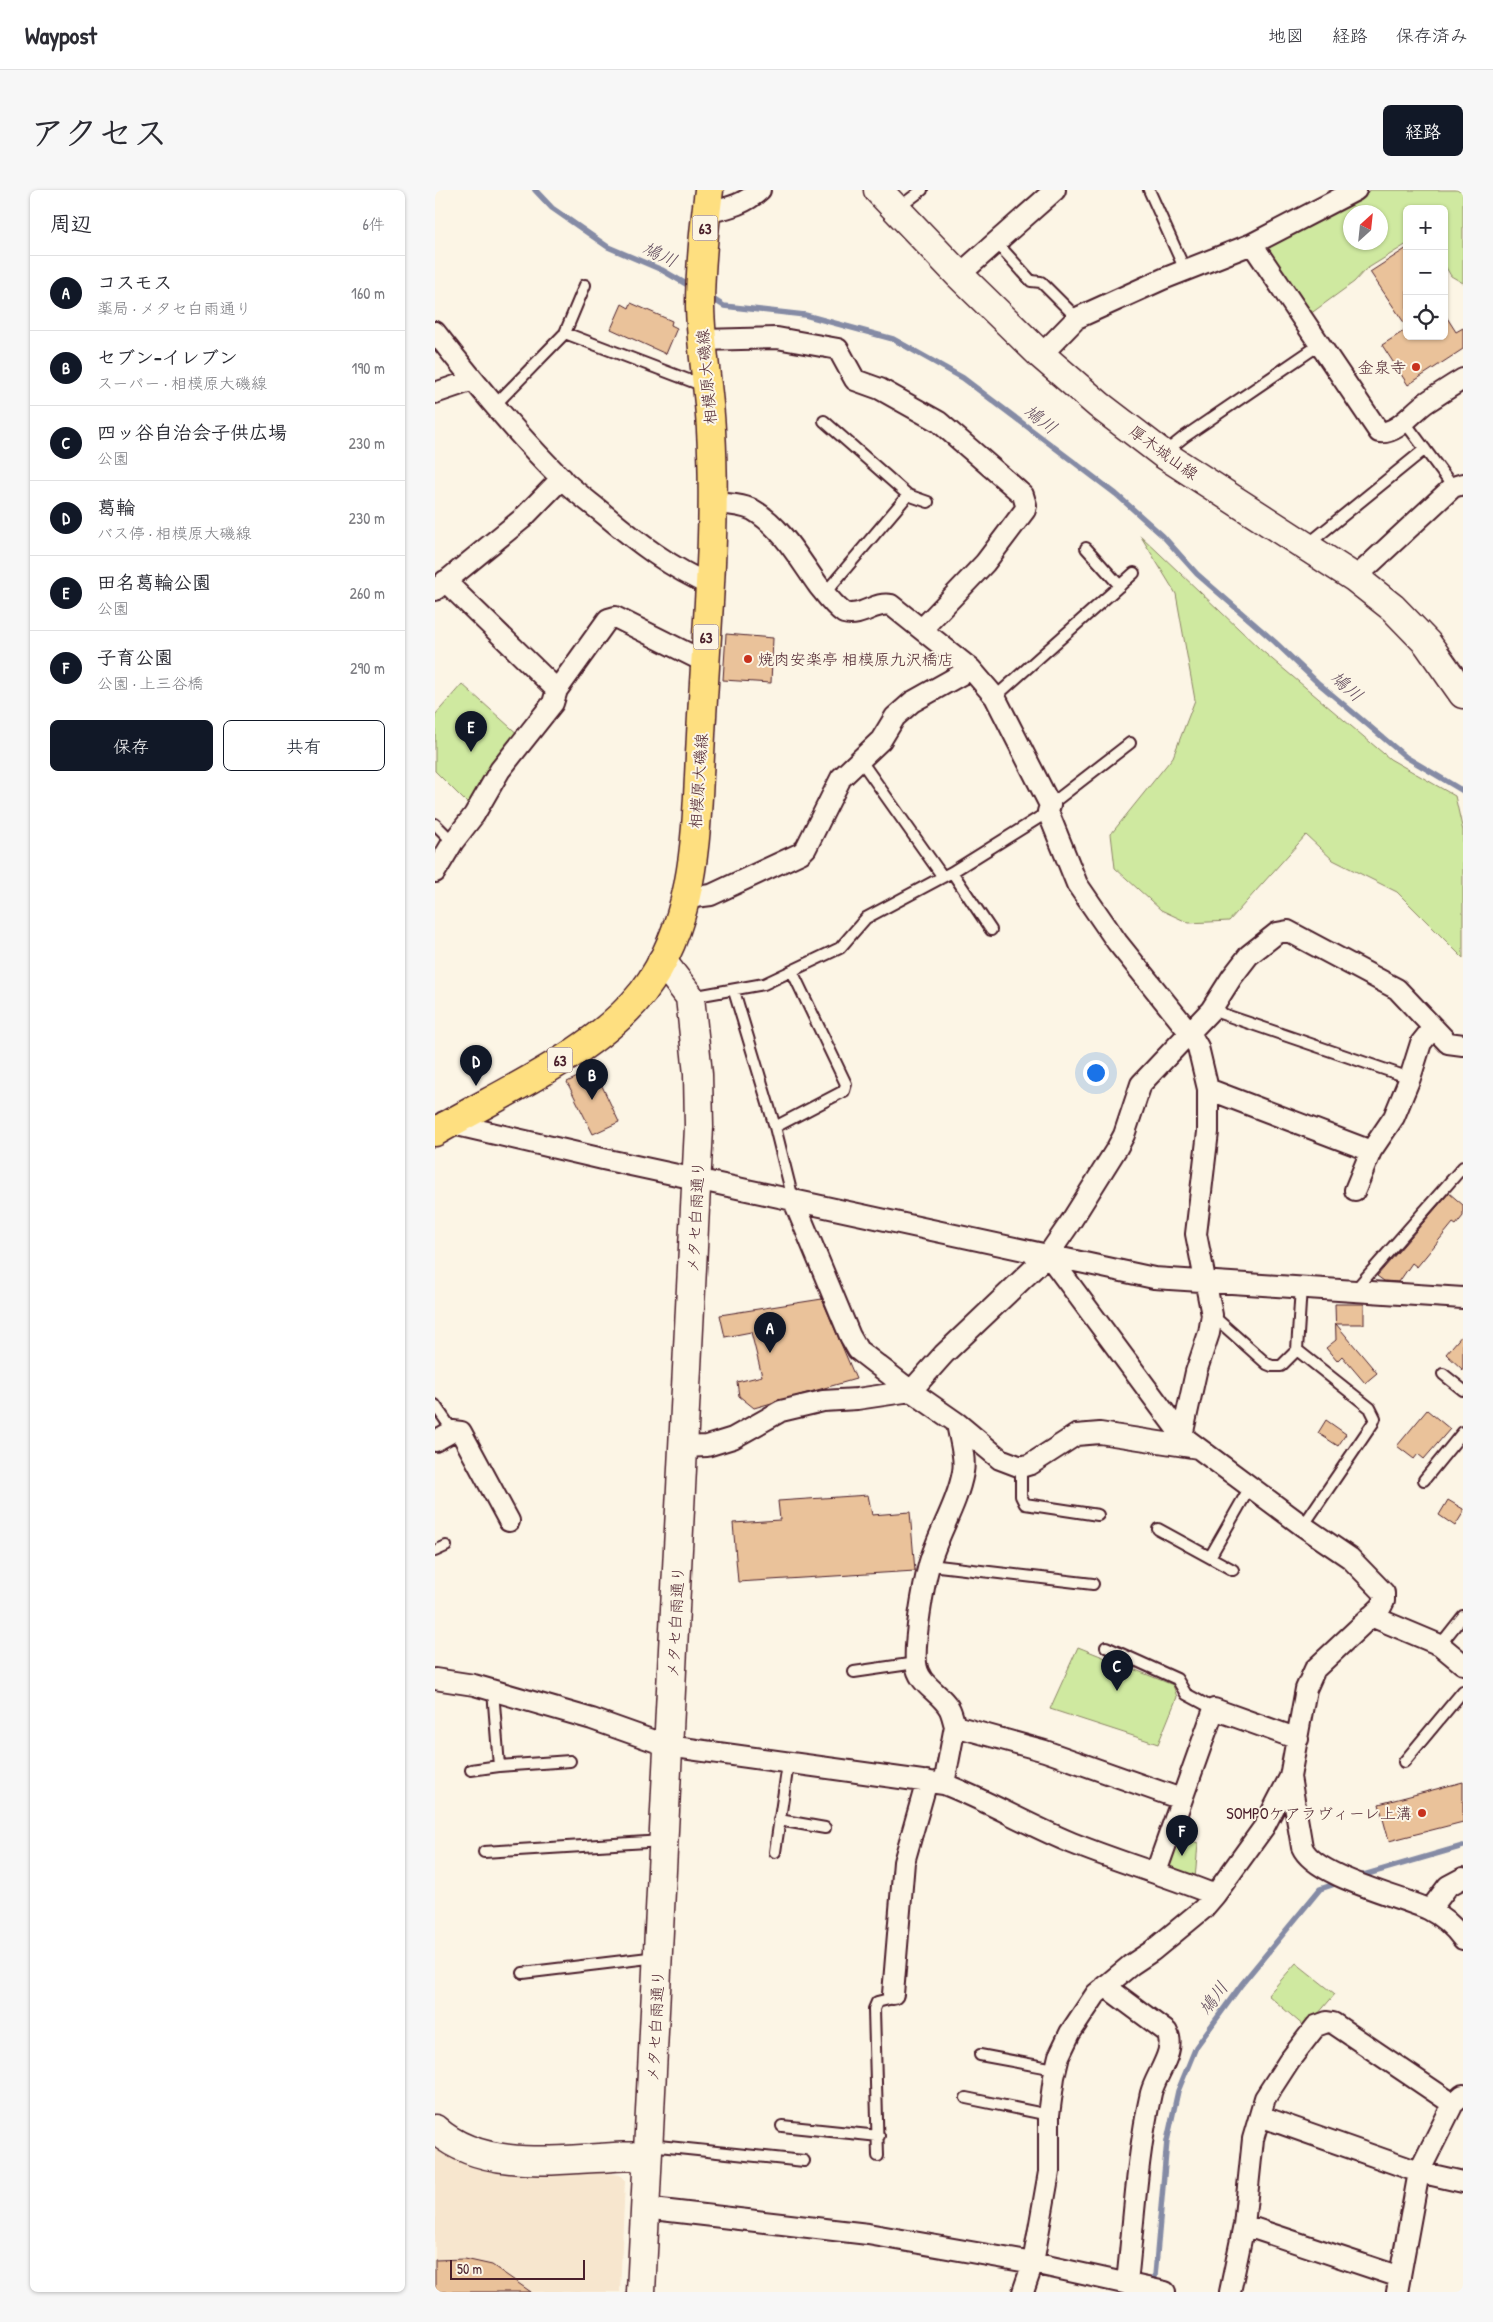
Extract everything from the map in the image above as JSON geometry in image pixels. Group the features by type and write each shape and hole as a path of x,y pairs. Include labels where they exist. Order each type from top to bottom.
{"main road":[{"name":"相模原大磯線","path":"440,1125 553,1065 602,1031 642,992 662,961 677,930 687,898 698,794 710,585 711,429 700,308 701,267 707,202"}],"street":[{"path":"707,202 735,206 751,198 760,190"},
{"name":"厚木城山線","path":"878,190 959,275 1041,355 1099,405 1163,454 1355,578 1393,608 1427,643 1462,689"},
{"path":"959,275 1053,190"},
{"path":"1041,355 1077,318 1185,270 1252,244 1356,190"},
{"path":"1252,244 1379,432 1387,432 1404,421 1425,403 1463,379"},
{"path":"435,332 473,380 562,478 625,532 657,556 678,570 710,585"},
{"path":"702,340 777,338 838,349 855,380 880,389 939,422 1023,495 1025,510 985,563 922,629"},
{"path":"435,393 473,380"},
{"path":"557,690 440,586 522,519 562,478"},
{"path":"1355,578 1458,486"},
{"path":"712,503 753,510 766,520 777,530 840,610 848,614 858,614 886,604 891,605 971,669 995,697 1049,809 1077,884 1117,942 1190,1033 1197,1047 1208,1089 1207,1132 1196,1234 1212,1315 1209,1333 1196,1372 1182,1436"},
{"path":"435,872 453,842 474,815 500,770 553,703 557,690 605,621 615,617 705,662"},
{"path":"687,898 711,895 801,853 841,778 881,740 895,717 912,702 971,669"},
{"path":"683,1447 707,1446 733,1438 781,1411 823,1401 857,1399 911,1391 945,1354 1048,1255 1070,1224 1121,1141 1141,1084 1211,1010 1249,955 1277,933 1289,931 1324,952 1390,984 1404,995 1448,1043 1463,1045"},
{"path":"662,961 690,997"},
{"name":"メタセ白雨通り","path":"641,2292 697,1178 698,1074 690,997"},
{"path":"1355,1190 1371,1151 1394,1117 1410,1078 1421,1043 1433,1028"},
{"path":"1208,1089 1371,1151"},
{"path":"440,1125 697,1178 1153,1278 1463,1298"},
{"path":"793,1200 850,1336 858,1350 911,1391 957,1423 1000,1459 1021,1467 1031,1464 1076,1435 1085,1433 1100,1433 1201,1449"},
{"path":"1023,2292 1033,2263 1049,2172 1049,2115 1055,2069 1070,2033 1095,1994 1153,1951 1203,1909 1265,1827 1291,1777 1299,1739 1306,1689 1315,1669 1384,1602 1384,1593 1350,1558 1303,1526 1182,1436 1048,1255"},
{"path":"893,1994 904,1862 955,1726 949,1708 923,1683 916,1663 923,1603 930,1565 955,1498 963,1470 957,1423"},
{"path":"435,1442 453,1431 461,1432 467,1439 509,1521"},
{"path":"1371,1616 1440,1646 1463,1664"},
{"path":"435,1679 493,1691 592,1719 668,1746 935,1783 968,1793 1071,1843 1156,1872 1215,1895"},
{"path":"1156,1872 1214,1709 1299,1739"},
{"path":"955,1726 1045,1751 1181,1799"},
{"path":"1291,1777 1302,1847 1307,1857 1325,1869 1430,1910 1454,1927 1463,1939"},
{"path":"1430,1910 1448,1886 1463,1878"},
{"path":"1105,1986 1167,2032 1171,2043 1152,2090 1142,2142 1130,2283"},
{"path":"1230,2292 1245,2225 1253,2139 1265,2098 1289,2061 1317,2026 1327,2022 1333,2023 1458,2100 1419,2172 1399,2284 1245,2225"},
{"path":"1260,2116 1419,2172 1463,2182"},
{"path":"435,2129 451,2142 471,2152 500,2159 531,2160 648,2150"},
{"path":"644,2208 868,2234 1033,2263 1097,2284 1130,2283 1165,2292"}],"lane":[{"path":"897,209 921,190"},
{"path":"1149,190 1185,270"},
{"path":"995,242 1031,281 1041,282 1077,318"},
{"path":"495,405 565,333 585,285"},
{"path":"565,333 706,386"},
{"path":"1163,454 1184,437 1319,345"},
{"path":"1404,421 1425,449 1458,486"},
{"path":"824,422 908,496 928,502"},
{"path":"1305,547 1425,449"},
{"path":"825,593 908,496"},
{"path":"1086,548 1120,586"},
{"path":"995,697 1133,573"},
{"path":"690,997 734,991 764,984 840,948 866,918 947,874 1049,809 1130,743"},
{"path":"861,761 991,930"},
{"path":"435,824 453,842"},
{"path":"775,1127 844,1091 846,1084 793,971"},
{"path":"734,991 775,1127 793,1200"},
{"path":"1211,1010 1410,1078"},
{"path":"1355,1290 1463,1167"},
{"path":"1212,1315 1272,1366 1281,1366 1297,1350 1301,1287"},
{"path":"1297,1350 1370,1408 1375,1418 1303,1526"},
{"path":"1443,1374 1463,1390"},
{"path":"435,1405 453,1431"},
{"path":"1424,1480 1463,1432"},
{"path":"1021,1467 1021,1496 1025,1504 1098,1515"},
{"path":"1210,1557 1250,1487"},
{"path":"1158,1529 1233,1570"},
{"path":"435,1551 446,1546"},
{"path":"930,1565 1093,1584"},
{"path":"1440,1646 1463,1616"},
{"path":"1106,1647 1177,1678 1186,1694 1214,1709"},
{"path":"853,1672 916,1663"},
{"path":"493,1691 499,1766"},
{"path":"1404,1762 1463,1691"},
{"path":"471,1770 570,1761"},
{"path":"775,1852 788,1764"},
{"path":"779,1820 825,1828"},
{"path":"484,1852 664,1841"},
{"path":"523,1973 658,1957"},
{"path":"878,2156 879,2136 874,2009 877,2002 889,1999 893,1994"},
{"path":"980,2055 1055,2069"},
{"path":"966,2098 1049,2115"},
{"path":"782,2126 879,2136"},
{"path":"648,2150 804,2161"}],"shaded area":[{"path":"435,2149 471,2167 501,2174 594,2171 620,2175 625,2181 620,2292 435,2292"}],"green space":[{"path":"1371,190 1463,190 1463,283 1451,276 1448,271 1448,205 1403,205 1403,246 1365,270 1354,282 1306,317 1262,250 1265,244"},
{"path":"1140,535 1260,649 1390,759 1455,796 1463,831 1463,958 1397,892 1333,860 1306,835 1229,921 1189,923 1161,910 1115,868 1111,834 1173,757 1195,700 1176,594"},
{"path":"462,684 520,736 471,807 435,771 435,715"},
{"path":"1078,1647 1173,1685 1177,1697 1158,1744 1050,1709"},
{"path":"1174,1834 1198,1843 1195,1879 1162,1869"},
{"path":"1296,1963 1335,1994 1306,2028 1268,1995"}],"building":[{"name":"金泉寺","path":"1403,251 1403,321 1370,272"},
{"path":"631,303 672,321 671,325 677,328 666,354 611,329 622,304 629,308"},
{"name":"金泉寺","path":"1448,319 1456,332 1463,328 1463,349 1408,385 1382,345 1403,332 1403,340 1448,340"},
{"name":"焼肉安楽亭 相模原九沢橋店","path":"726,634 773,638 771,683 723,680"},
{"path":"594,1069 619,1122 593,1134 567,1082"},
{"path":"1449,1193 1463,1205 1463,1216 1456,1225 1453,1223 1417,1267 1412,1263 1399,1282 1384,1281 1377,1276"},
{"path":"822,1299 856,1379 754,1408 739,1396 737,1382 762,1376 751,1332 725,1337 720,1315"},
{"path":"1335,1304 1364,1304 1364,1324 1336,1324 1377,1373 1365,1383 1342,1356 1337,1361 1326,1348 1336,1340"},
{"path":"1463,1334 1463,1370 1446,1354"},
{"path":"1427,1410 1450,1429 1424,1459 1418,1454 1414,1459 1397,1446"},
{"path":"1326,1420 1346,1434 1338,1446 1318,1433"},
{"path":"868,1495 872,1515 910,1512 915,1571 738,1582 733,1523 780,1520 778,1501"},
{"path":"1448,1500 1463,1509 1463,1513 1455,1526 1439,1515"},
{"name":"SOMPOケアラヴィーレ上溝","path":"1463,1782 1463,1822 1389,1841 1379,1804"},
{"path":"465,2259 492,2265 531,2292 435,2292 435,2260"}],"waterway":[{"name":"鳩川","path":"535,190 552,208 608,247 662,270 693,288"},
{"name":"鳩川","path":"708,296 724,306 805,315 893,339 963,378 1116,494 1163,536 1197,574 1275,642 1317,682 1406,757 1463,791"},
{"name":"鳩川","path":"1357,1877 1463,1846"},
{"name":"鳩川","path":"1154,2287 1167,2141 1178,2091 1196,2047 1241,1985 1320,1889 1341,1882"}],"place":[{"name":"金泉寺","path":"1416,367"},
{"name":"焼肉安楽亭 相模原九沢橋店","path":"748,659"},
{"name":"田名葛輪公園","path":"471,752"},
{"name":"葛輪","path":"476,1086"},
{"name":"セブン-イレブン","path":"592,1100"},
{"name":"コスモス","path":"770,1353"},
{"name":"四ッ谷自治会子供広場","path":"1117,1691"},
{"name":"SOMPOケアラヴィーレ上溝","path":"1422,1813"},
{"name":"子育公園","path":"1182,1856"}]}
